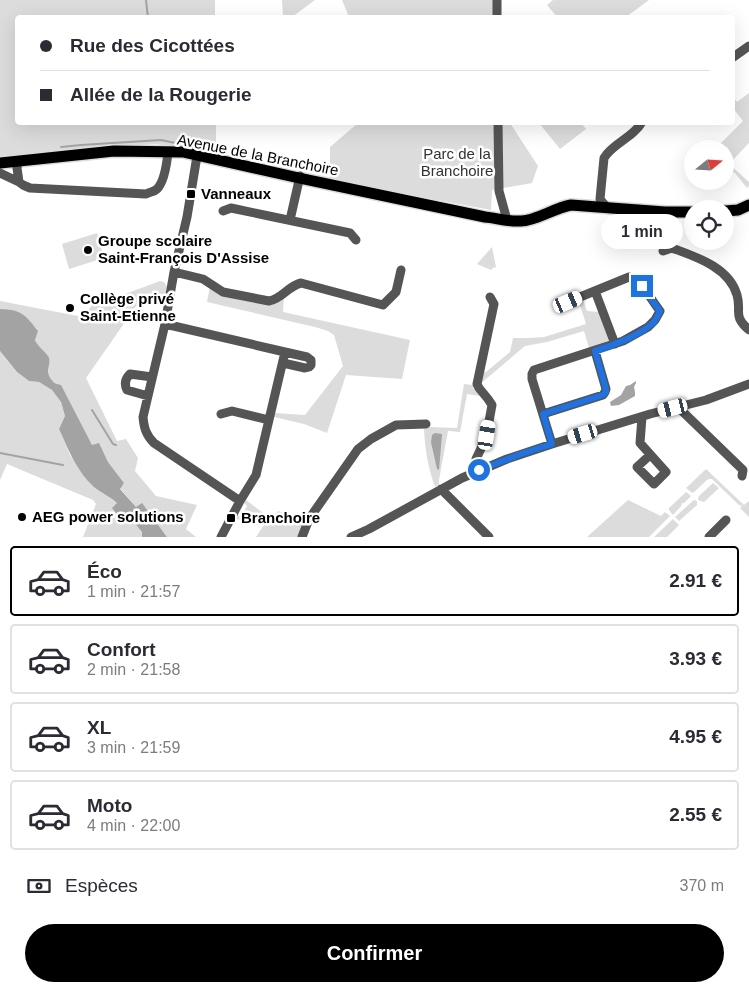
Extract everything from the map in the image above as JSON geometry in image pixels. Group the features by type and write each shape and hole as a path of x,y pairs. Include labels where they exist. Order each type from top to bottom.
{"main road":[{"name":"Avenue de la Branchoire","path":"0,163 114,151 183,152 484,217 507,220 525,221 571,205 684,212"},
{"path":"734,210 749,205"}],"street":[{"path":"497,0 497,15"},
{"path":"735,56 749,46"},
{"path":"498,125 499,192 507,220"},
{"path":"608,207 600,199 604,158 640,125"},
{"path":"0,173 30,188 146,194 154,192 162,182 168,152"},
{"path":"197,156 187,217 174,272 165,324 143,417 144,426 149,438 154,443 240,501"},
{"path":"18,162 19,182"},
{"path":"290,220 300,177"},
{"path":"223,211 231,208 350,233 356,240"},
{"path":"663,251 672,248 696,257 720,271 735,289 738,299 738,316 742,324 749,330"},
{"path":"174,272 203,280 223,292 269,301 277,299 293,286 300,284 383,305 396,292 401,270"},
{"path":"552,444 532,379 534,370 615,344 648,327 660,311 642,286 629,277 558,306"},
{"path":"595,290 615,344"},
{"path":"479,470 476,459 486,438 492,405 477,384 494,304 490,297"},
{"path":"165,324 307,357 311,360 311,365 305,368 283,363"},
{"path":"543,414 603,395 606,392 595,351"},
{"path":"221,537 256,475 285,352"},
{"path":"148,396 127,390 125,381 130,374 152,377"},
{"path":"351,537 479,470 552,444 706,400 749,384"},
{"path":"680,406 682,411 743,470 742,476"},
{"path":"221,414 232,411 269,420"},
{"path":"642,417 640,443 650,455"},
{"path":"302,537 309,519 358,449 371,439 396,425 426,424"},
{"path":"441,489 489,537"},
{"path":"709,537 726,520"}],"green space":[{"path":"0,0 215,0 215,15 15,15 15,125 216,125 216,153 156,144 0,156"},
{"path":"282,0 315,0 295,15 283,15"},
{"path":"342,0 497,0 497,15 348,15"},
{"path":"553,0 649,0 629,15 555,15 547,5"},
{"path":"749,93 749,143 734,159 734,140 724,140 743,121 735,111 735,100 737,102"},
{"name":"Parc de la Branchoire","path":"356,125 511,125 538,166 532,183 492,190 491,210 330,180 330,147"},
{"path":"541,125 583,125 586,129 560,149"},
{"path":"734,168 749,182 747,188 735,173"},
{"path":"97,233 104,258 69,269 62,244"},
{"path":"492,247 496,267 491,270 477,264"},
{"path":"160,281 164,282 167,287 164,305 139,302 86,378 117,441 126,439 138,458 135,471 156,496 197,505 186,529 196,537 167,537 142,504 136,507 120,488 124,483 108,462 99,444 92,445 58,385 50,378 50,360 38,346 35,338 7,310 0,309 0,301 83,317 96,300 101,303"},
{"path":"210,286 273,303 284,296 283,312 410,340 402,379 346,375 327,433 304,424 274,417 275,413 305,415 343,366 334,335 315,327 207,302"},
{"path":"582,297 587,311 599,312 610,340 589,348 584,331 547,342 525,346 480,384 483,372 486,372 510,352 513,338 544,337 586,324 578,299"},
{"path":"0,351 17,372 29,381 39,382 52,390 61,402 65,416 59,429 70,455 95,487 118,503 120,519 128,514 142,532 142,537 83,537 96,504 93,500 7,464 0,480"},
{"path":"464,384 473,385 473,388 481,396 467,394 460,432 448,431 439,484 435,487 427,458 424,429 430,427 457,428"},
{"path":"706,469 744,505 749,501 749,517 740,508 742,506 712,479 707,480 693,493 686,488"},
{"path":"713,483 719,488 704,502 698,500 699,496"},
{"path":"686,492 691,496 681,504 673,515 669,508"},
{"path":"246,500 271,519 278,511 294,517 311,512 300,537 256,537 264,525 235,519 237,515 241,517 247,506 244,503"},
{"path":"628,500 661,516 665,512 670,516 649,537 587,537"},
{"path":"694,500 697,501 697,505 679,521 675,517"},
{"path":"673,519 679,525 667,537 654,537"}],"shaded area":[{"path":"0,309 23,314 38,331 35,340 50,361 49,375 56,384 61,385 92,445 99,443 108,462 124,483 120,489 136,507 142,503 167,537 142,537 142,532 128,515 121,519 112,508 117,503 88,481 74,460 59,429 65,416 61,402 52,390 39,382 29,381 17,372 0,351"},
{"path":"636,381 634,387 635,396 619,405 611,406 610,402 621,395 626,386"},
{"path":"435,433 442,434 439,470 437,469 431,442 432,435"}],"waterway":[{"path":"146,0 148,15"},
{"path":"61,147 161,140 180,144"},
{"path":"92,410 113,444 116,445"},
{"path":"0,453 63,465"}],"place":[{"name":"Vanneaux","path":"191,194"},
{"name":"Groupe scolaire Saint-François D'Assise","path":"88,250"},
{"name":"Collège privé Saint-Etienne","path":"70,308"},
{"name":"AEG power solutions","path":"22,517"},
{"name":"Branchoire","path":"231,518"}],"route":[{"path":"479,470 552,444 543,414 603,395 606,392 595,351 623,341 648,327 660,311 642,286"}]}
